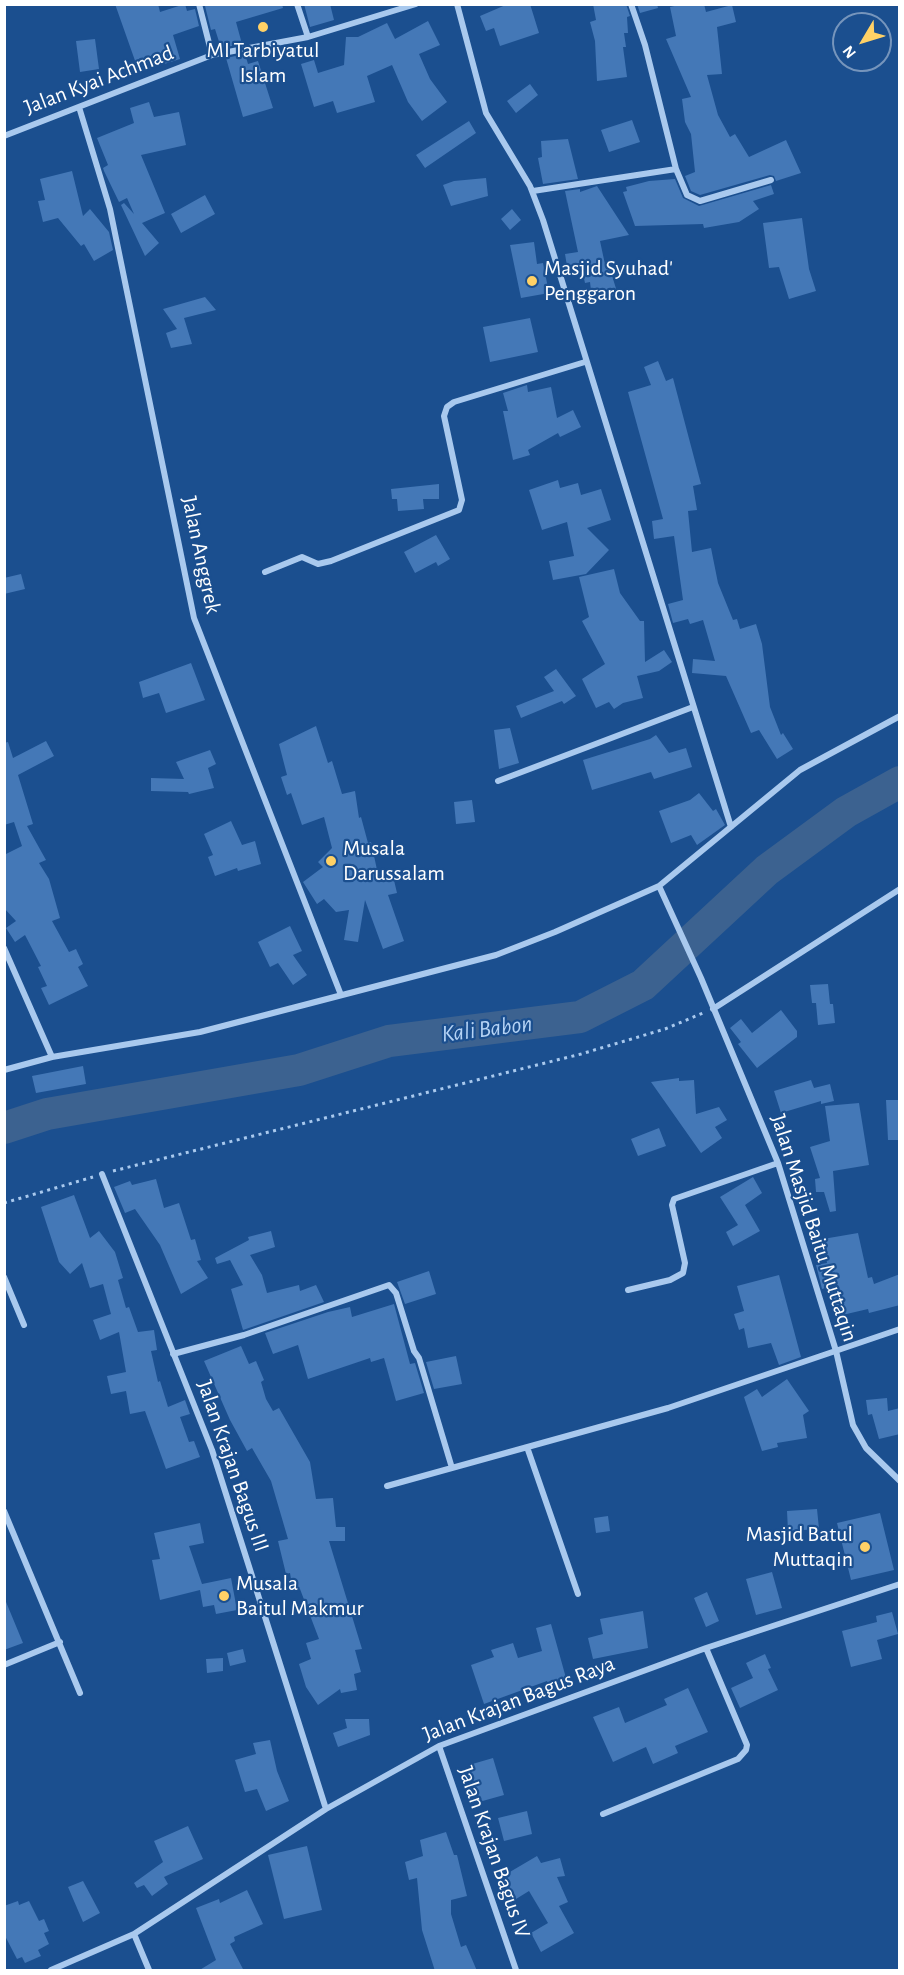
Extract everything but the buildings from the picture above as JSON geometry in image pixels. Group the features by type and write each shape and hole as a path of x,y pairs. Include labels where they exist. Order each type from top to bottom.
{"street":[{"path":"199,4 212,55"},
{"path":"297,4 308,38"},
{"name":"Jalan Kyai Achmad","path":"4,136 212,55 308,38 416,4"},
{"path":"457,4 486,113 533,191 731,827"},
{"path":"631,4 645,45 676,169 687,195 700,201 771,180"},
{"name":"Jalan Anggrek","path":"79,107 110,209 194,618 341,995"},
{"path":"533,191 676,169"},
{"path":"265,572 302,557 318,564 331,561 459,510 462,500 444,416 447,407 454,402 585,362"},
{"path":"498,781 693,707"},
{"path":"4,1070 52,1057 200,1032 495,955 659,886 811,762 900,716"},
{"name":"Jalan Masjid Baitu Muttaqin","path":"659,886 701,978 778,1163 836,1351 853,1425 866,1448 900,1481"},
{"path":"713,1008 900,889"},
{"path":"4,948 52,1057"},
{"path":"628,1290 670,1280 683,1273 685,1263 672,1205 674,1199 778,1163"},
{"name":"Jalan Krajan Bagus III","path":"102,1174 212,1450 326,1809"},
{"path":"4,1277 24,1325"},
{"path":"173,1354 244,1335 389,1285 396,1293 414,1351 419,1358 452,1468"},
{"path":"387,1486 668,1407 900,1329"},
{"path":"527,1447 578,1594"},
{"path":"4,1511 80,1693"},
{"name":"Jalan Krajan Bagus Raya","path":"51,1971 134,1934 326,1809 439,1746 706,1648 900,1584"},
{"path":"4,1665 60,1642"},
{"path":"603,1814 738,1759 746,1750 747,1745 706,1648"},
{"name":"Jalan Krajan Bagus IV","path":"439,1746 516,1971"},
{"path":"134,1934 149,1971"}],"path":[{"path":"4,1203 102,1174 581,1054 665,1029 713,1008"}],"waterway":[{"name":"Kali Babon","path":"4,1128 47,1114 299,1070 389,1041 580,1017 643,985 767,870 846,812 900,782"}],"place":[{"name":"MI Tarbiyatul Islam","path":"263,27"},
{"name":"Masjid Syuhad' Penggaron","path":"532,281"},
{"name":"Musala Darussalam","path":"331,861"},
{"name":"Masjid Batul Muttaqin","path":"865,1547"},
{"name":"Musala Baitul Makmur","path":"224,1596"}]}
